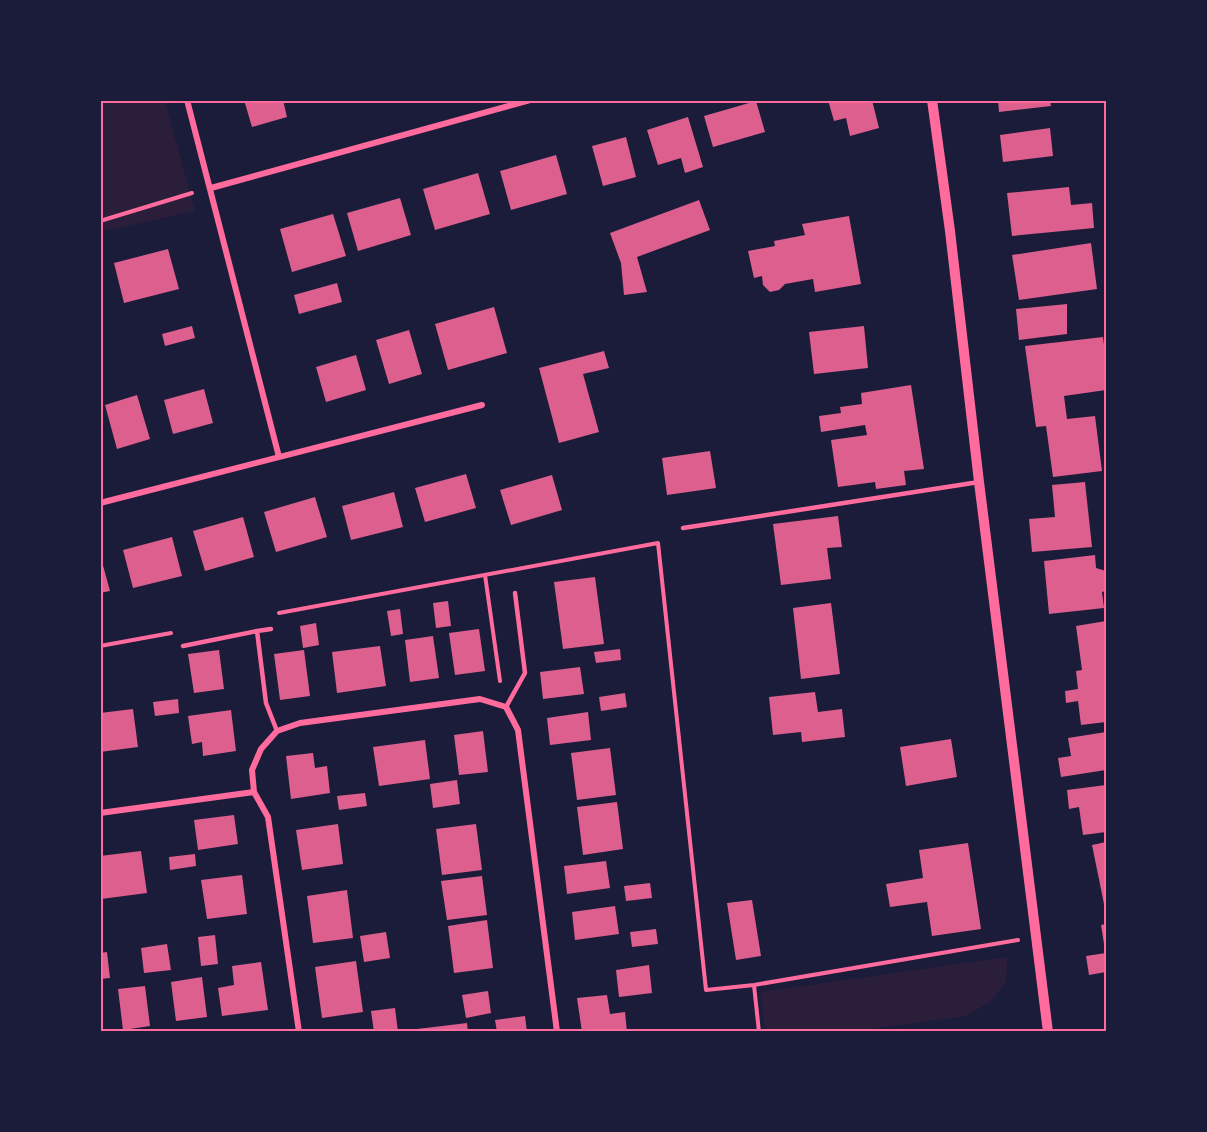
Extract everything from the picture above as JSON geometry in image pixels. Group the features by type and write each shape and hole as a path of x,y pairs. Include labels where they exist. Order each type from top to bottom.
{"street":[{"path":"187,100 279,457"},
{"path":"211,188 530,100"},
{"path":"932,100 950,231 1047,1032"},
{"path":"100,503 482,405"},
{"path":"299,1032 268,817 254,792 252,770 261,749 277,731 300,723 480,699 506,707 518,730 557,1032"},
{"path":"100,813 254,792"}],"lane":[{"path":"683,528 979,482"},
{"path":"506,707 525,673 515,593"},
{"path":"183,645 271,629"},
{"path":"257,631 266,703 277,731"}],"path":[{"path":"100,220 211,188"},
{"path":"274,614 658,543 706,990 754,985 1036,936"},
{"path":"485,575 501,684 492,702"},
{"path":"100,646 181,631"},
{"path":"754,985 759,1032"}],"shaded area":[{"path":"100,101 165,101 195,211 105,231 100,213"},
{"path":"1007,957 1006,983 990,1002 966,1016 857,1031 765,1031 760,992"}],"building":[{"path":"244,100 283,100 287,117 252,127"},
{"path":"828,100 872,100 879,128 850,136 846,118 834,121"},
{"path":"998,100 1050,100 1051,106 999,112"},
{"path":"756,101 765,132 713,147 704,116"},
{"path":"688,117 703,167 685,173 681,158 658,165 647,130"},
{"path":"1050,128 1053,156 1003,162 1000,135"},
{"path":"626,137 636,177 603,186 592,146"},
{"path":"556,155 567,194 511,210 500,171"},
{"path":"478,173 490,214 435,230 423,189"},
{"path":"1069,187 1071,205 1092,203 1094,228 1012,236 1007,193"},
{"path":"400,198 411,235 358,251 347,213"},
{"path":"699,200 710,230 637,257 647,292 624,295 621,263 610,233"},
{"path":"333,214 346,256 292,272 280,229"},
{"path":"849,216 861,284 815,292 813,279 785,284 779,290 770,292 763,285 762,276 754,278 748,251 775,246 774,241 805,235 802,224"},
{"path":"1091,243 1097,289 1019,300 1012,255"},
{"path":"168,249 179,289 124,303 114,263"},
{"path":"337,283 342,302 299,314 294,295"},
{"path":"1067,304 1067,334 1019,340 1016,309"},
{"path":"494,307 507,353 448,370 435,324"},
{"path":"192,326 195,338 165,346 162,334"},
{"path":"864,326 868,368 814,374 809,332"},
{"path":"409,330 422,374 389,384 376,340"},
{"path":"1103,337 1106,390 1064,396 1067,419 1095,416 1102,471 1053,477 1046,426 1036,427 1025,346"},
{"path":"604,351 609,368 583,374 599,432 559,443 539,368"},
{"path":"356,355 366,390 326,402 316,367"},
{"path":"911,385 924,469 904,471 906,485 876,489 875,482 838,487 831,440 867,435 865,425 821,432 819,416 841,413 840,407 862,404 861,393"},
{"path":"204,389 213,423 173,434 164,400"},
{"path":"137,395 150,439 117,449 105,405"},
{"path":"710,451 716,488 667,495 662,458"},
{"path":"466,474 476,508 425,522 415,488"},
{"path":"552,475 562,510 511,525 500,490"},
{"path":"1085,482 1092,547 1032,552 1029,519 1055,517 1052,485"},
{"path":"394,492 403,527 351,540 342,506"},
{"path":"315,497 327,537 276,552 264,512"},
{"path":"838,516 842,547 827,548 831,579 781,585 773,524"},
{"path":"243,517 254,557 205,571 193,531"},
{"path":"172,537 182,576 133,588 123,550"},
{"path":"1095,555 1096,568 1106,571 1106,591 1102,592 1104,608 1049,614 1044,561"},
{"path":"100,559 110,591 100,593"},
{"path":"595,577 604,644 563,649 554,582"},
{"path":"448,601 451,626 436,628 433,603"},
{"path":"831,603 840,674 801,679 793,608"},
{"path":"400,609 403,634 391,636 387,611"},
{"path":"1106,621 1106,722 1081,725 1078,701 1066,703 1065,691 1078,689 1076,671 1082,670 1076,626"},
{"path":"316,623 319,645 303,648 300,626"},
{"path":"479,629 485,671 455,675 449,633"},
{"path":"433,636 439,678 410,682 405,640"},
{"path":"380,646 386,686 337,693 332,652"},
{"path":"620,649 621,660 596,663 594,652"},
{"path":"219,650 224,689 194,693 188,654"},
{"path":"304,650 310,696 280,700 274,654"},
{"path":"580,667 584,694 543,699 540,672"},
{"path":"815,692 818,712 842,709 845,737 802,742 801,732 773,735 769,697"},
{"path":"625,693 627,707 601,711 599,697"},
{"path":"178,699 179,713 155,716 153,702"},
{"path":"133,709 138,747 100,752 100,713"},
{"path":"231,710 236,751 203,756 202,742 192,744 188,716"},
{"path":"588,712 591,740 550,745 547,718"},
{"path":"483,731 488,772 459,775 454,735"},
{"path":"1106,732 1106,770 1061,777 1058,758 1071,756 1068,738"},
{"path":"951,739 957,777 906,786 900,747"},
{"path":"425,740 430,779 379,786 373,747"},
{"path":"610,748 616,795 577,800 571,753"},
{"path":"313,753 315,768 327,766 330,793 291,799 286,756"},
{"path":"457,780 460,804 433,808 430,784"},
{"path":"1106,785 1106,832 1083,835 1079,807 1069,809 1067,790"},
{"path":"365,793 367,806 339,810 337,796"},
{"path":"617,802 623,849 583,855 577,807"},
{"path":"234,815 238,844 198,850 194,820"},
{"path":"338,824 343,864 302,870 296,830"},
{"path":"476,824 482,870 442,875 436,829"},
{"path":"1106,842 1106,903 1104,904 1092,845"},
{"path":"968,843 981,929 932,936 927,902 890,907 886,884 923,878 919,850"},
{"path":"141,851 147,893 101,899 100,856"},
{"path":"195,854 196,866 170,870 169,857"},
{"path":"606,861 610,888 567,894 564,866"},
{"path":"242,875 247,914 207,919 201,880"},
{"path":"482,876 487,915 447,920 441,881"},
{"path":"650,883 652,898 626,901 624,886"},
{"path":"347,890 353,938 313,943 307,896"},
{"path":"752,900 761,956 736,960 727,903"},
{"path":"615,906 619,934 575,940 572,912"},
{"path":"487,920 493,968 454,973 448,926"},
{"path":"1106,924 1106,950 1105,950 1101,925"},
{"path":"656,929 658,944 632,947 630,932"},
{"path":"386,932 390,958 364,962 360,936"},
{"path":"215,935 218,964 201,966 198,937"},
{"path":"167,944 171,970 144,973 141,948"},
{"path":"107,952 110,978 100,979 100,953"},
{"path":"1106,953 1106,972 1089,975 1086,956"},
{"path":"356,961 363,1012 322,1018 315,967"},
{"path":"261,962 268,1010 222,1016 218,988 234,985 232,966"},
{"path":"649,965 652,993 619,997 616,970"},
{"path":"202,977 207,1017 176,1021 171,982"},
{"path":"145,986 150,1026 123,1030 118,989"},
{"path":"488,991 491,1013 466,1018 462,995"},
{"path":"607,995 610,1014 625,1012 627,1032 582,1032 577,998"},
{"path":"395,1008 398,1032 374,1032 371,1011"},
{"path":"525,1016 527,1032 497,1032 495,1020"},
{"path":"467,1023 468,1032 417,1032 417,1029"}]}
